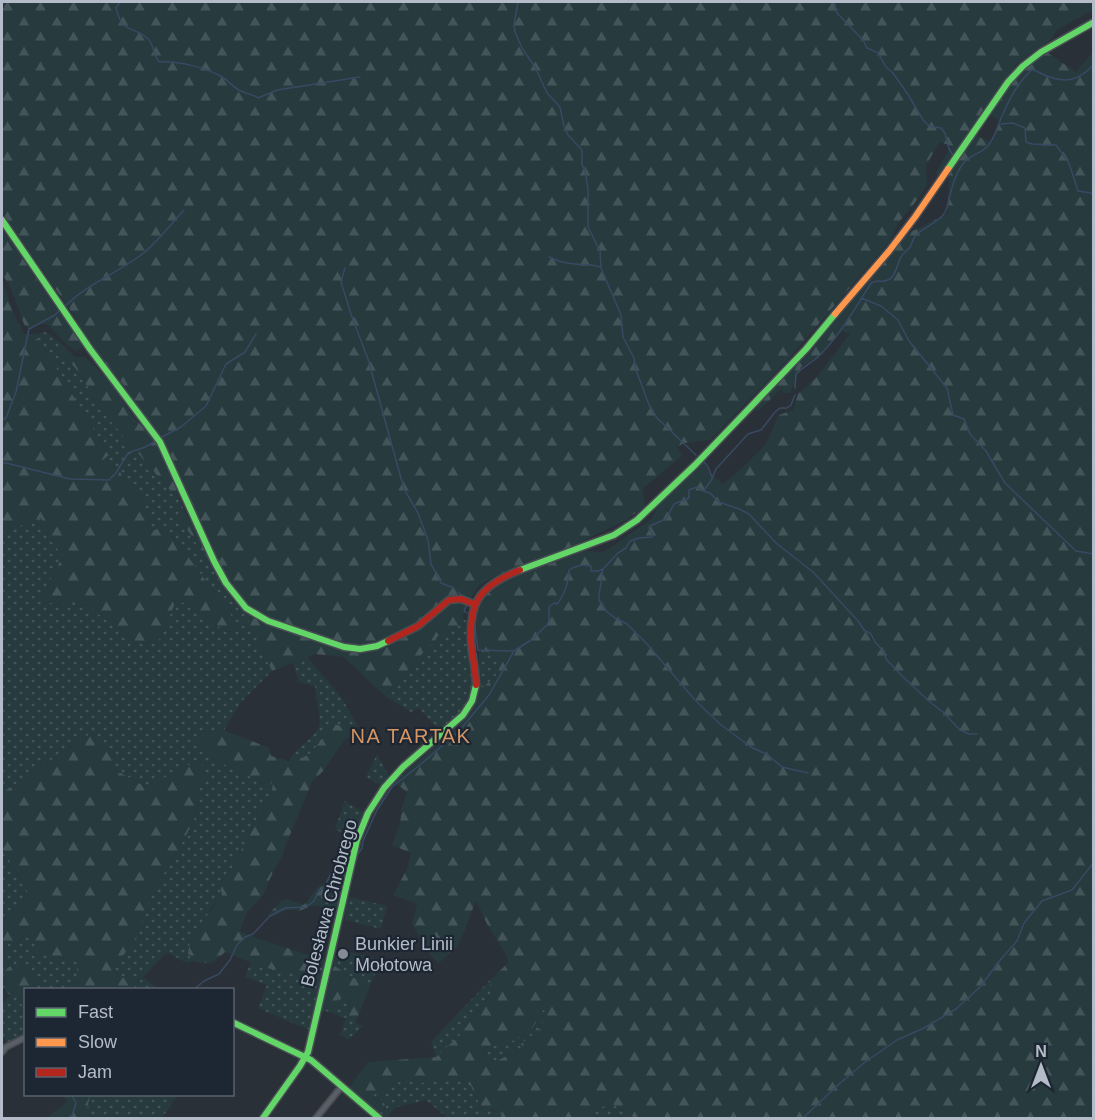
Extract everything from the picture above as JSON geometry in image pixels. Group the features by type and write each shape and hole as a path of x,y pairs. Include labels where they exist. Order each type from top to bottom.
{"street":[{"path":"2,220 90,349 160,442 213,561 237,598 246,608 281,626 344,647 360,649 377,646 418,626 450,600 461,599 474,604 482,591 494,581 614,535 637,520 695,465 806,349 889,251 1008,82 1041,52 1094,22"},
{"name":"Bolesława Chrobrego","path":"263,1119 296,1072 311,1040 360,830 385,786 408,762 463,715 472,702 476,689 470,619 474,604"},
{"path":"234,1023 311,1060 379,1119"},
{"path":"2,1052 6,1047 24,1038"},
{"path":"2,1042 6,1047"},
{"path":"316,1119 342,1086"}],"green space":[{"path":"2,2 1093,2 1094,9 1057,30 1050,40 1017,63 938,178 936,173 951,146 940,142 926,165 927,185 899,222 890,241 785,363 710,440 684,443 677,447 683,455 642,489 645,506 626,520 555,554 496,576 479,585 468,602 460,624 438,636 385,696 344,657 315,654 272,671 246,616 244,606 219,571 185,499 164,443 123,384 93,347 71,311 2,212"},
{"path":"1045,51 1076,72 1093,52 1093,1118 635,1118 609,1102 588,1118 500,1118 502,1114 493,1109 481,1108 471,1086 461,1080 423,1083 410,1078 390,1085 372,1096 383,1101 386,1108 378,1115 349,1088 368,1062 436,1057 460,1035 490,994 490,980 508,963 507,956 487,924 476,900 457,946 439,963 430,955 412,924 417,904 393,895 407,869 411,853 392,845 400,824 407,792 394,782 459,726 475,705 482,688 495,677 503,661 492,653 479,650 476,618 481,599 493,586 509,578 586,551 604,552 652,519 658,505 704,458 708,472 723,484 741,469 766,444 779,415 793,410 798,394 816,378 850,334 842,331 822,354 801,367 790,393 784,393 781,389 759,410 754,411 905,235 948,213 949,172 975,135 992,143 1000,122 990,115 1014,80","holes":["545,1008 548,1012 538,1031 521,1044 523,1053 513,1052 496,1062 479,1050 520,1038 532,1028"]},
{"path":"2,228 84,346 76,351 48,325 41,324 29,329 24,324 10,286 2,274"},
{"path":"2,284 24,334 35,334 109,455 99,463 117,467 131,490 142,497 152,531 162,527 181,547 241,629 226,632 177,599 158,642 138,644 88,606 38,602 63,556 49,538 41,518 2,532"},
{"path":"46,332 61,343 59,346 176,496 177,492 184,510 178,515 203,554 205,547 213,570 232,599 245,612 272,671 241,702 224,730 200,732 213,759 266,784 273,782 272,790 231,870 218,885 222,896 211,908 188,953 193,961 187,963 168,953 143,977 157,988 134,988 142,978 121,978 113,970 137,936 150,896 194,820 199,794 200,761 147,787 117,771 111,757 90,734 2,793 2,532 41,518 49,538 63,556 39,602 88,606 138,644 158,642 177,599 226,632 241,629 172,536 152,531 142,497 131,490 117,467 99,463 109,455 35,334"},
{"path":"61,343 75,357 85,357 110,382 134,418 161,446 177,492 176,497 105,415 79,373 58,346"},
{"path":"184,510 205,547 203,554 178,515"},
{"path":"462,617 467,622 473,687 466,707 440,731 419,708 411,712 385,696 438,636 460,624"},
{"path":"479,650 492,653 503,661 495,677 482,688 475,705 479,685"},
{"path":"307,657 341,697 358,726 353,730 334,725 311,753 302,758 294,753 316,732 320,720 315,686 299,682 293,663"},
{"path":"334,724 353,730 358,735 345,739 324,770 312,782 282,857 263,895 247,912 240,931 324,960 314,979 304,980 302,972 262,967 225,952 210,962 193,961 188,953 191,936 222,896 218,885 231,870 272,790 273,783 266,784 213,759 200,742 200,732 224,730 269,748 271,756 289,761 294,753 302,758 311,753"},
{"path":"90,734 111,757 117,771 146,787 200,761 209,780 200,781 194,820 150,896 137,936 113,970 121,978 142,977 134,988 66,988 77,981 77,959 51,958 38,952 29,930 17,943 8,944 3,973 2,921 31,898 2,848 2,793"},
{"path":"377,754 389,776 382,786 366,777"},
{"path":"345,801 364,813 352,838 335,829"},
{"path":"2,848 31,898 2,921"},
{"path":"349,864 337,910 313,905 329,886 334,874 332,873"},
{"path":"334,873 329,886 316,904 299,911 288,910 271,917 268,915 281,901 287,899 304,905 317,888 327,881 329,874"},
{"path":"350,897 387,906 381,929 345,920 347,902"},
{"path":"30,930 51,958 77,959 77,981 66,988 35,988 36,981 3,975 24,1008 24,1034 7,1042 2,1037 2,1004 10,996 2,986 2,973 8,944 17,943"},
{"path":"338,949 381,960 370,986 333,965"},
{"path":"324,960 309,1030 258,1008 267,985 245,977 251,962 282,971 302,972 305,980 314,979"},
{"path":"11,965 28,966 36,981 35,988 24,988 24,1008 17,997 7,992 9,984 3,973"},
{"path":"333,965 370,986 357,1019 350,1019 349,1000 338,998 334,1007 322,1010"},
{"path":"490,980 490,994 460,1035 436,1057 431,1042"},
{"path":"337,998 349,1000 350,1018 357,1019 355,1023 363,1026 348,1040 340,1035 346,1018 322,1011 334,1007"},
{"path":"545,1007 549,1011 538,1031 521,1044 523,1053 513,1052 496,1062 479,1050 521,1038 533,1026"},
{"path":"411,1078 423,1083 460,1080 471,1086 481,1108 503,1114 500,1118 448,1118 426,1100 396,1107 386,1118 378,1115 386,1108 383,1101 371,1096 390,1085"},
{"path":"64,1096 90,1096 85,1116 89,1118 47,1118 67,1102"},
{"path":"177,1096 162,1118 89,1118 85,1116 90,1097"},
{"path":"609,1102 635,1118 588,1118"}],"waterway":[{"path":"120,2 116,8 121,22 151,42 159,62 183,63 209,71 225,79 238,90 258,98 277,90 360,77"},
{"path":"518,2 515,32 547,93 560,107 568,135 582,150 582,165 588,189 588,227 600,251 601,268 621,315 623,337 634,358 649,405 657,418 696,455"},
{"path":"834,2 837,13 863,40 867,48 878,53 923,120 929,126 941,128 945,133 953,155"},
{"path":"795,388 796,374 818,357 833,340 871,283 890,279 901,257 917,234 942,216 960,169 965,161 990,143 1012,96 1027,74 1032,69 1049,77 1072,79 1087,71 1094,64"},
{"path":"1001,124 1013,123 1025,128 1026,142 1056,145 1069,163 1078,191 1091,193 1094,196"},
{"path":"66,305 141,255 184,210"},
{"path":"549,257 567,263 600,267"},
{"path":"345,268 341,282 368,359 404,489 418,513 428,540 431,564 441,583 454,588"},
{"path":"861,298 881,306 898,320 909,341 947,388 953,415 964,419 970,434 986,451 1005,483 1076,551 1094,554"},
{"path":"2,420 6,418 16,392 29,329 59,311"},
{"path":"162,437 181,427 206,406 226,364 245,352 256,334"},
{"path":"356,857 362,848 377,810 392,787 459,731 489,695 514,651 531,640 547,625 549,607 554,603 557,604 562,597 569,570 585,565 591,566 591,571 598,571 626,548 630,541 652,537 650,526 666,519 674,504 689,498 689,490 697,487 703,491 711,481 716,469 748,434 761,430 775,412 791,405 795,395"},
{"path":"2,463 70,479 109,480 128,453 154,442"},
{"path":"703,461 712,477"},
{"path":"703,491 710,493 719,502 749,514 776,543 813,572 864,630 871,634 884,652 886,659 902,676 960,730 969,734 977,734"},
{"path":"603,569 599,600 606,611 627,624 695,700 721,725 751,747 768,755 782,767 808,773"},
{"path":"458,592 467,599"},
{"path":"466,606 464,611 467,613"},
{"path":"474,619 478,650 514,651"},
{"path":"195,988 219,974 230,960 237,945 245,937 253,934 270,916 285,908 306,907 314,901 332,872 349,862"},
{"path":"803,1118 865,1062 897,1040 924,1028 956,1009 980,987 1017,941 1024,923 1042,901 1072,890 1094,862"},
{"path":"67,1118 72,1116 76,1103 72,1096"}],"traffic: fast":[{"path":"948,169 1008,82 1023,66 1041,52 1094,22"},
{"path":"2,220 90,349 160,442 214,561 226,583 246,608 268,621 344,647 360,649 388,641"},
{"path":"520,570 614,535 637,520 695,465 806,349 835,314"},
{"path":"263,1118 308,1052 357,840 368,813 384,788 403,767 463,715 472,701 476,685"},
{"path":"234,1023 311,1060 379,1118"}],"traffic: slow":[{"path":"835,314 889,251 948,169"}],"traffic: jam":[{"path":"476,685 471,636 473,610 484,591 520,570"},
{"path":"388,641 418,626 449,600 461,599 474,604"}],"place":[{"name":"Bunkier Linii Mołotowa","path":"343,954"}],"district":[{"name":"NA TARTAK","path":"411,736"}]}
